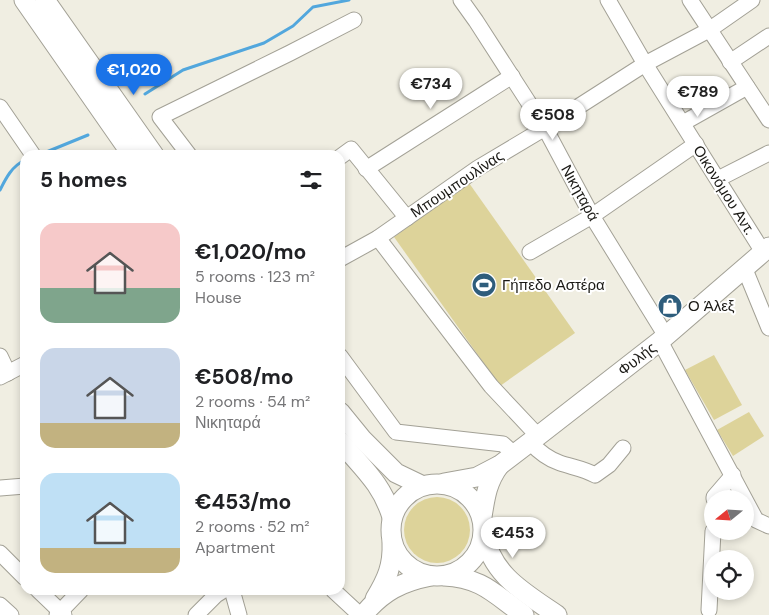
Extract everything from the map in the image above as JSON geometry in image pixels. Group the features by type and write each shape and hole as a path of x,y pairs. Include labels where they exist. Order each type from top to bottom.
{"main road":[{"path":"24,0 129,150"},
{"path":"45,0 150,150"},
{"name":"Φυλής","path":"444,483 477,477 507,459 663,339 766,249"},
{"path":"345,418 362,439 396,473 421,486"},
{"path":"345,447 379,487 387,501 392,517"},
{"name":"Φυλής","path":"483,524 487,488 491,476 507,459"},
{"path":"365,612 388,574 392,558 390,530 392,517 398,504 408,493 432,483 444,483 460,489 474,501 483,524 490,556 523,606"},
{"path":"365,612 387,592 399,585 413,580 459,571 471,561 480,548 483,524"},
{"path":"392,542 398,555 407,565 418,572 472,580 523,606 557,615"}],"street":[{"name":"Νικηταρά","path":"460,0 545,128 592,216 663,339 733,475 763,523"},
{"name":"Οικονόμου Αντ.","path":"608,0 718,179 766,249"},
{"path":"690,0 769,120"},
{"name":"Μπουμπουλίνας","path":"345,256 378,238 478,168 646,64 709,30 752,0"},
{"path":"185,150 160,117 354,20"},
{"path":"730,62 769,36"},
{"path":"366,169 512,76"},
{"path":"683,123 747,87"},
{"path":"0,107 30,150"},
{"path":"530,252 592,216 696,144"},
{"path":"718,179 769,152"},
{"path":"346,153 366,169 407,218"},
{"path":"378,238 548,458 595,475 609,465 623,448"},
{"path":"744,267 769,328"},
{"path":"0,356 4,375 20,367"},
{"path":"345,363 396,432 503,444 507,459"},
{"path":"719,490 733,475"},
{"path":"0,488 20,486"},
{"path":"709,610 713,540"},
{"path":"0,553 20,573"},
{"path":"43,595 60,614 77,595"},
{"path":"196,615 216,595"},
{"path":"233,595 239,615"},
{"path":"340,595 365,612"},
{"path":"0,605 10,615"}],"shaded area":[{"name":"Γήπεδο Αστέρα","path":"469,183 575,333 500,386 394,237"},
{"path":"714,355 742,405 714,420 685,370"},
{"path":"749,412 764,436 733,456 717,430"},
{"path":"437,497 450,500 460,507 467,517 470,530 467,543 460,553 450,560 437,563 424,560 414,553 407,543 404,530 407,517 414,507 424,500"}],"waterway":[{"path":"145,94 183,70 264,43 293,26 313,7 349,0"},
{"path":"51,150 88,135"},
{"path":"0,190 7,177 20,163"}],"place":[{"name":"Γήπεδο Αστέρα","path":"484,285"},
{"name":"Ο Άλεξ","path":"670,306"}]}
